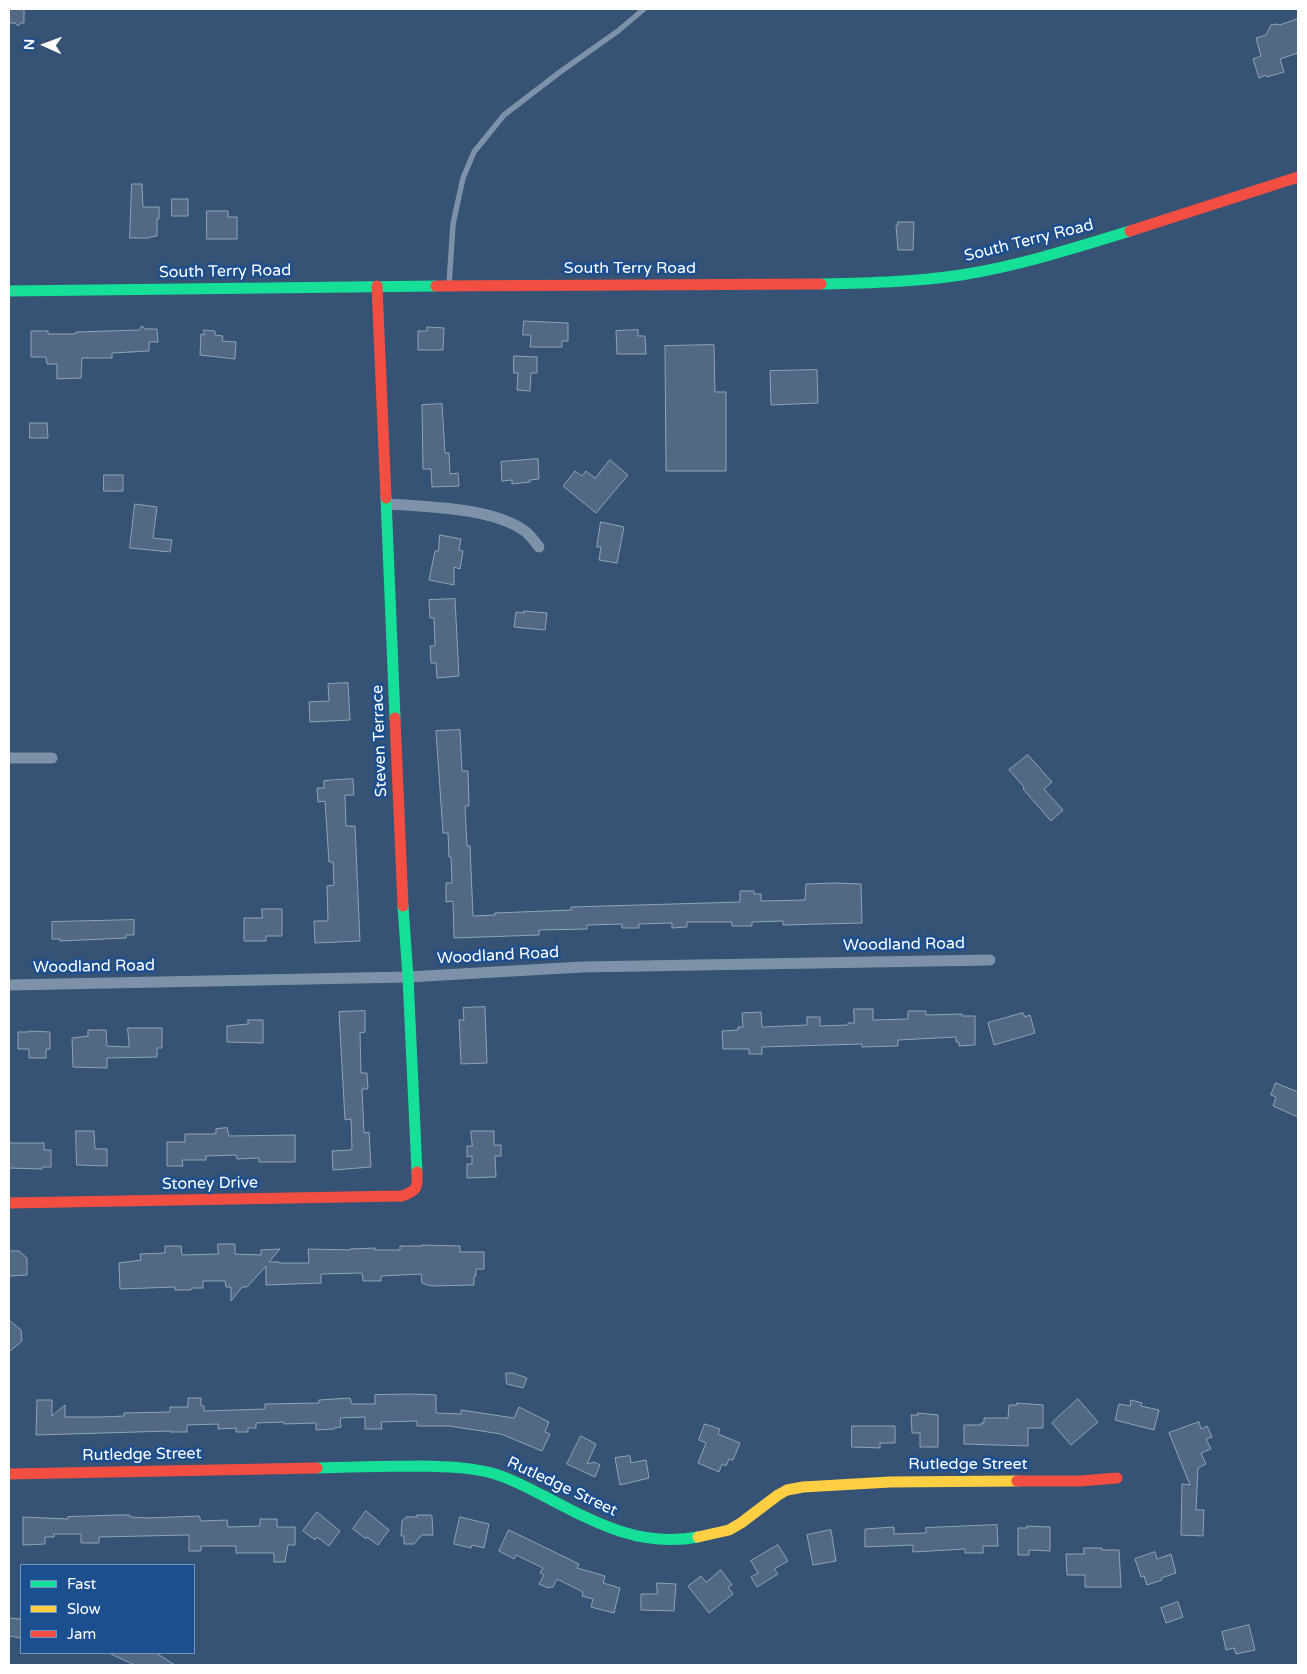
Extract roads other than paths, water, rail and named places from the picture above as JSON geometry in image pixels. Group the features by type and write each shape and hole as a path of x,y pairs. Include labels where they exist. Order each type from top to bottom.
{"street":[{"name":"South Terry Road","path":"9,291 377,286 877,283 961,275 1006,266 1088,244 1298,177"},
{"name":"Steven Terrace","path":"377,286 402,895 418,1185 412,1193"},
{"path":"387,504 430,506 484,514 504,521 525,532 539,547"},
{"path":"9,758 52,758"},
{"name":"Woodland Road","path":"9,985 408,977 582,967 990,960"},
{"name":"Stoney Drive","path":"9,1203 402,1196 412,1193"},
{"name":"Rutledge Street","path":"9,1474 402,1466 464,1467 495,1474 518,1482 601,1525 658,1540 696,1538 730,1530 778,1495 788,1490 802,1487 890,1482 1080,1481 1117,1478"}],"lane":[{"path":"449,286 452,224 463,178 474,152 504,116 644,9"}]}
